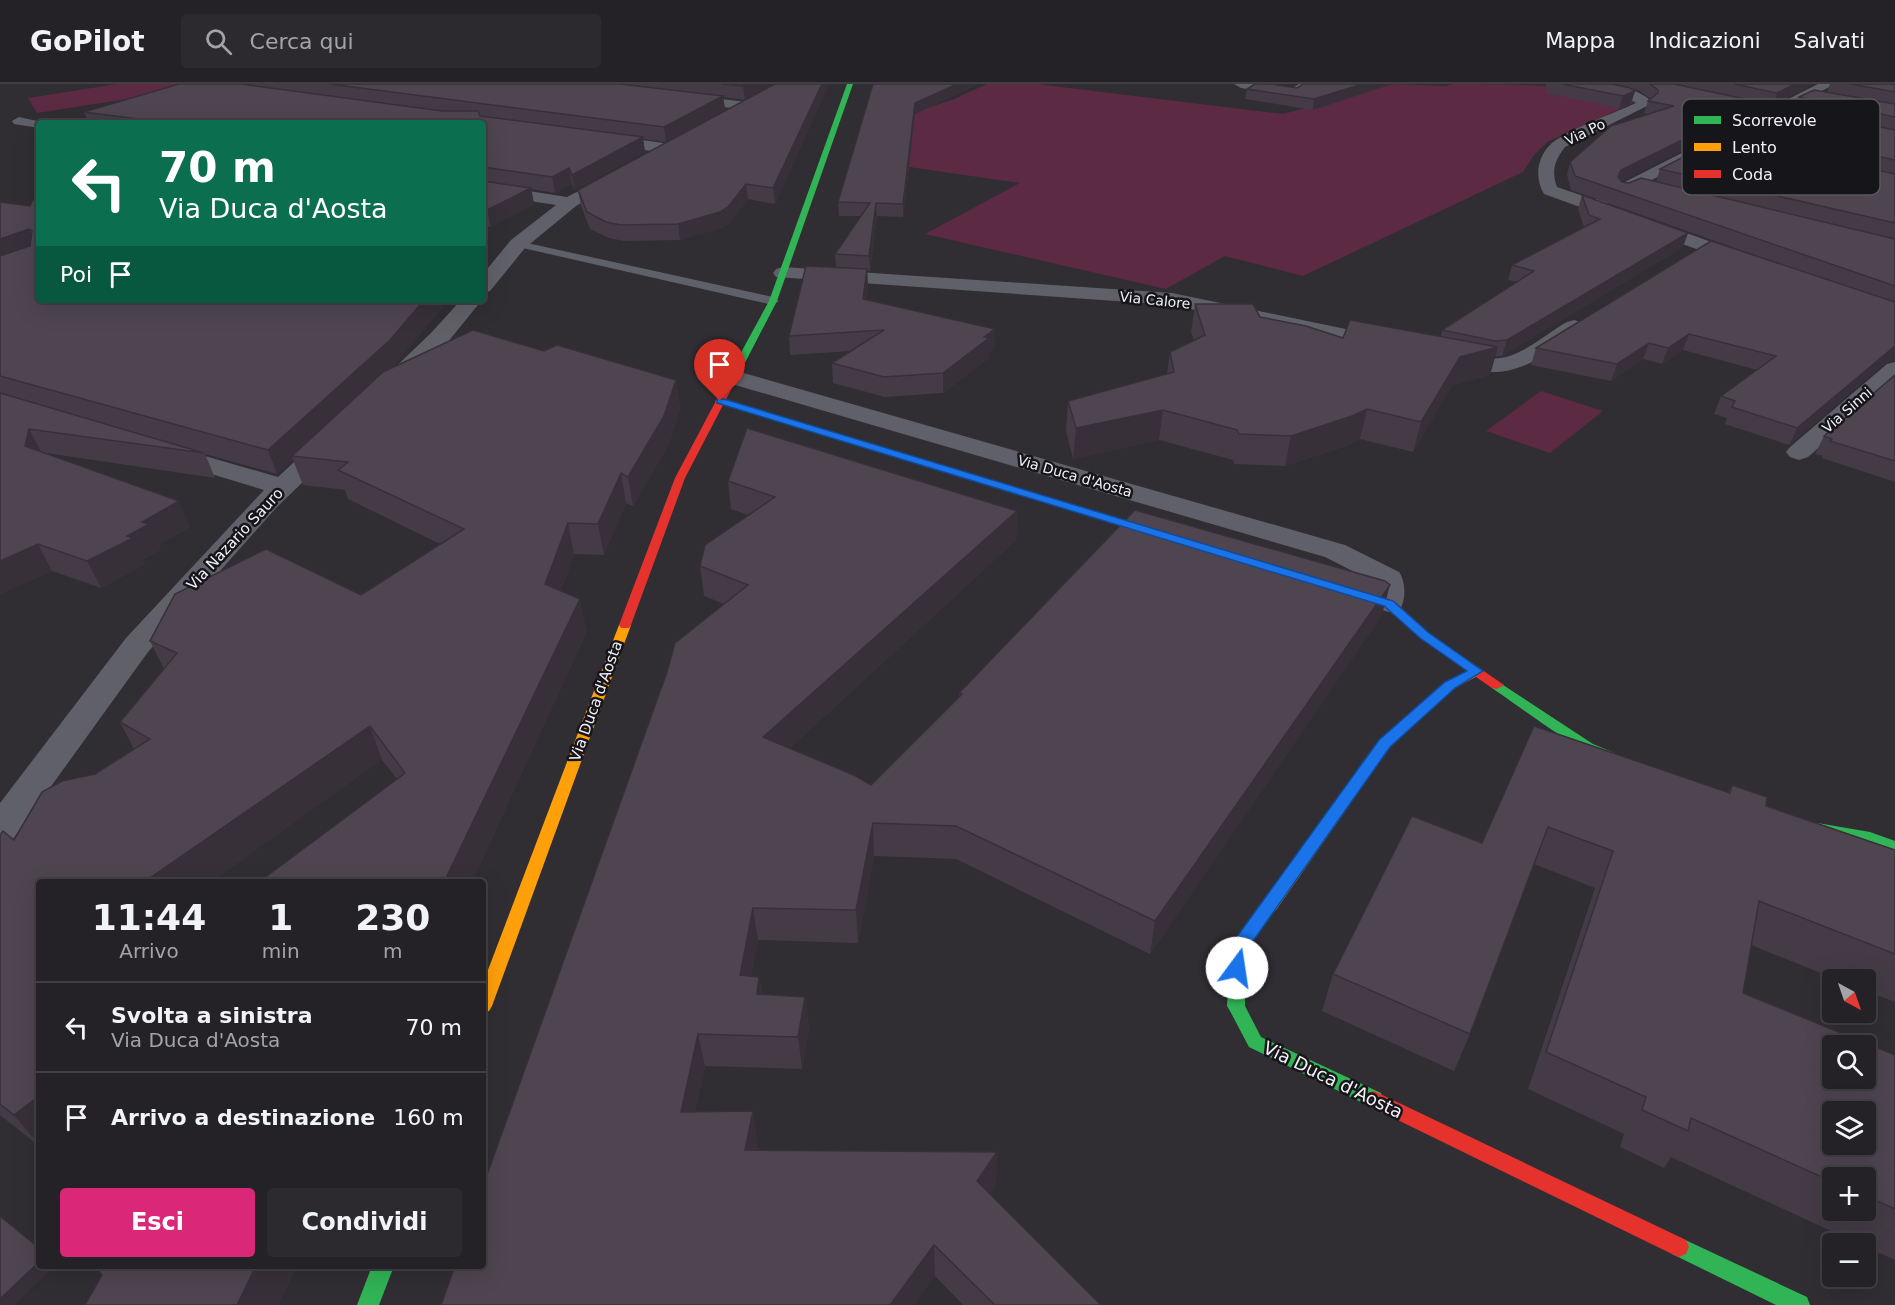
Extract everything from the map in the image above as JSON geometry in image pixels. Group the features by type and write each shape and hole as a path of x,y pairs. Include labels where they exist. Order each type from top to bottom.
{"street":[{"name":"Via Duca d'Aosta","path":"486,998 680,478 773,301 850,84"},
{"path":"1241,84 1294,92 1309,84"},
{"path":"1584,84 1631,94 1652,85"},
{"path":"1800,99 1829,91"},
{"name":"Via Po","path":"1631,94 1646,103 1560,144 1550,155 1545,169 1545,181 1550,190 1760,266"},
{"path":"667,96 753,103 727,117"},
{"path":"19,121 36,124"},
{"path":"580,136 670,149"},
{"path":"650,159 687,139"},
{"path":"1592,206 1682,159"},
{"path":"486,283 518,244 570,202 630,170"},
{"path":"1634,184 1656,189"},
{"path":"486,189 570,202"},
{"path":"1683,258 1703,246"},
{"name":"Via Calore","path":"783,273 1172,299 1490,366 1506,365 1517,361 1596,313"},
{"name":"Via Nazario Sauro","path":"0,830 138,645 284,487 439,338 469,303"},
{"name":"Via Sinni","path":"1799,452 1895,369"},
{"name":"Via Duca d'Aosta","path":"733,377 1335,551 1389,578 1389,603"},
{"name":"Via Duca d'Aosta","path":"720,401 1185,542"},
{"path":"147,447 284,487"},
{"path":"1332,586 1389,603 1425,636 1588,747 1629,765"},
{"name":"Via Duca d'Aosta","path":"1476,671 1450,685 1384,744 1238,950 1236,1006 1255,1042 1799,1305"},
{"path":"1785,821 1870,838 1895,847"},
{"path":"368,1305 382,1269"}],"lane":[{"path":"518,244 773,301"}],"shaded area":[{"path":"117,84 225,84 37,113 28,98"},
{"path":"987,84 1037,84 1283,114 1394,84 1547,86 1617,96 1635,102 1547,142 1534,155 1523,172 1303,276 1225,256 1166,289 925,234 1020,183 902,166 914,112 952,100"},
{"path":"1541,391 1603,411 1550,453 1486,431"}],"building":[{"path":"179,84 241,84 442,111 478,111 480,116 643,137 572,175 569,168 552,177 486,167 486,120 146,120 84,112"},
{"path":"330,84 620,84 723,96 664,127"},
{"path":"722,84 748,84 743,86"},
{"path":"775,84 822,84 773,188 746,184 728,207 720,212 678,224 621,225 606,222 587,212 578,190"},
{"path":"873,84 957,84 915,103 903,204 876,203 869,256 835,254 870,203 838,202"},
{"path":"1255,84 1297,88 1303,84 1362,84 1314,99 1247,89"},
{"path":"1562,84 1612,84 1635,91 1623,96"},
{"path":"1650,84 1674,84 1745,99 1682,99 1682,140 1621,170 1618,177 1622,182 1629,183 1641,178 1682,188 1682,195 1712,195 1895,239 1895,286 1575,176 1570,162 1611,126 1674,106 1648,101 1658,93 1658,90"},
{"path":"1734,84 1795,84 1777,93"},
{"path":"1851,84 1895,84 1895,92"},
{"path":"1814,90 1866,99 1809,99 1799,97"},
{"path":"1880,101 1895,104 1895,117 1880,114"},
{"path":"1880,127 1895,130 1895,160 1880,157"},
{"path":"1682,158 1682,174 1660,169"},
{"path":"1880,171 1895,174 1895,223 1773,195 1880,195"},
{"path":"486,181 531,188 487,210"},
{"path":"1582,195 1688,233 1507,340 1495,341 1442,330 1534,271 1512,265 1600,219 1589,215"},
{"path":"33,200 36,201 36,303 421,303 390,340 268,450 0,376 0,256 30,246 32,231 29,229 0,239 0,202 30,206"},
{"path":"1711,241 1895,302 1895,346 1797,428 1732,407 1735,401 1721,396 1776,356 1689,334 1668,348 1649,343 1617,364 1536,348"},
{"path":"806,266 867,269 863,299 995,329 984,337 989,338 943,373 884,377 832,363 884,330 789,336"},
{"path":"1195,304 1253,304 1260,317 1306,326 1343,338 1350,320 1498,347 1460,357 1421,422 1367,409 1291,436 1239,434 1237,430 1163,410 1076,428 1068,401 1174,372 1170,352 1205,335"},
{"path":"473,330 544,351 557,345 676,380 664,416 628,477 621,473 598,524 568,523 545,584 580,599 445,879 263,879 405,773 370,726 148,879 36,879 36,1098 14,1115 0,1104 0,835 3,831 14,840 42,792 62,781 95,774 150,739 120,722 177,653 150,641 175,594 266,549 361,595 464,529 338,470 348,462 292,456 383,372"},
{"path":"1895,375 1895,461 1830,441 1832,439 1824,436"},
{"path":"0,393 204,453 29,429 25,446 179,501 142,522 149,524 127,536 133,538 87,561 38,544 0,561"},
{"path":"747,428 1017,511 763,737 856,776 871,785 962,694 959,693 1135,510 1385,581 1390,585 1155,921 956,826 873,823 856,910 753,908 740,975 759,977 757,994 805,997 798,1037 698,1034 681,1112 753,1111 745,1150 997,1152 977,1181 1101,1305 995,1305 934,1245 890,1305 441,1305 454,1269 486,1269 486,1178 667,672 675,643 748,585 700,566 705,545 775,497 728,481"},
{"path":"1534,726 1730,793 1732,785 1767,797 1766,806 1895,850 1895,954 1759,901 1743,993 1846,1035 1822,1035 1822,1089 1876,1089 1876,1047 1895,1055 1895,1209 1876,1200 1876,1167 1822,1167 1822,1177 1691,1118 1688,1131 1642,1110 1646,1097 1546,1052 1613,851 1548,827 1470,1034 1333,974 1412,816 1482,843"},
{"path":"0,1216 36,1246 36,1265 0,1299"},
{"path":"97,1269 255,1269 237,1305 85,1305 102,1275"}],"traffic: fast":[{"path":"730,382 773,301 850,84"},
{"path":"720,401 1064,505"},
{"path":"1497,685 1588,747 1619,760"},
{"path":"1800,825 1870,838 1895,847"},
{"path":"1270,906 1238,950 1236,1006 1255,1042 1374,1099"},
{"path":"1679,1247 1799,1305"},
{"path":"368,1305 382,1269"}],"traffic: slow":[{"path":"486,998 625,625"},
{"path":"1270,906 1385,744 1450,685 1476,671"}],"traffic: jam":[{"path":"625,625 680,478 730,382"},
{"path":"1064,505 1166,536"},
{"path":"1342,589 1389,603 1425,636 1497,685"},
{"path":"1374,1099 1679,1247"}],"route":[{"path":"720,401 1389,603 1425,636 1476,671 1450,685 1384,744 1238,950 1237,968"}]}
